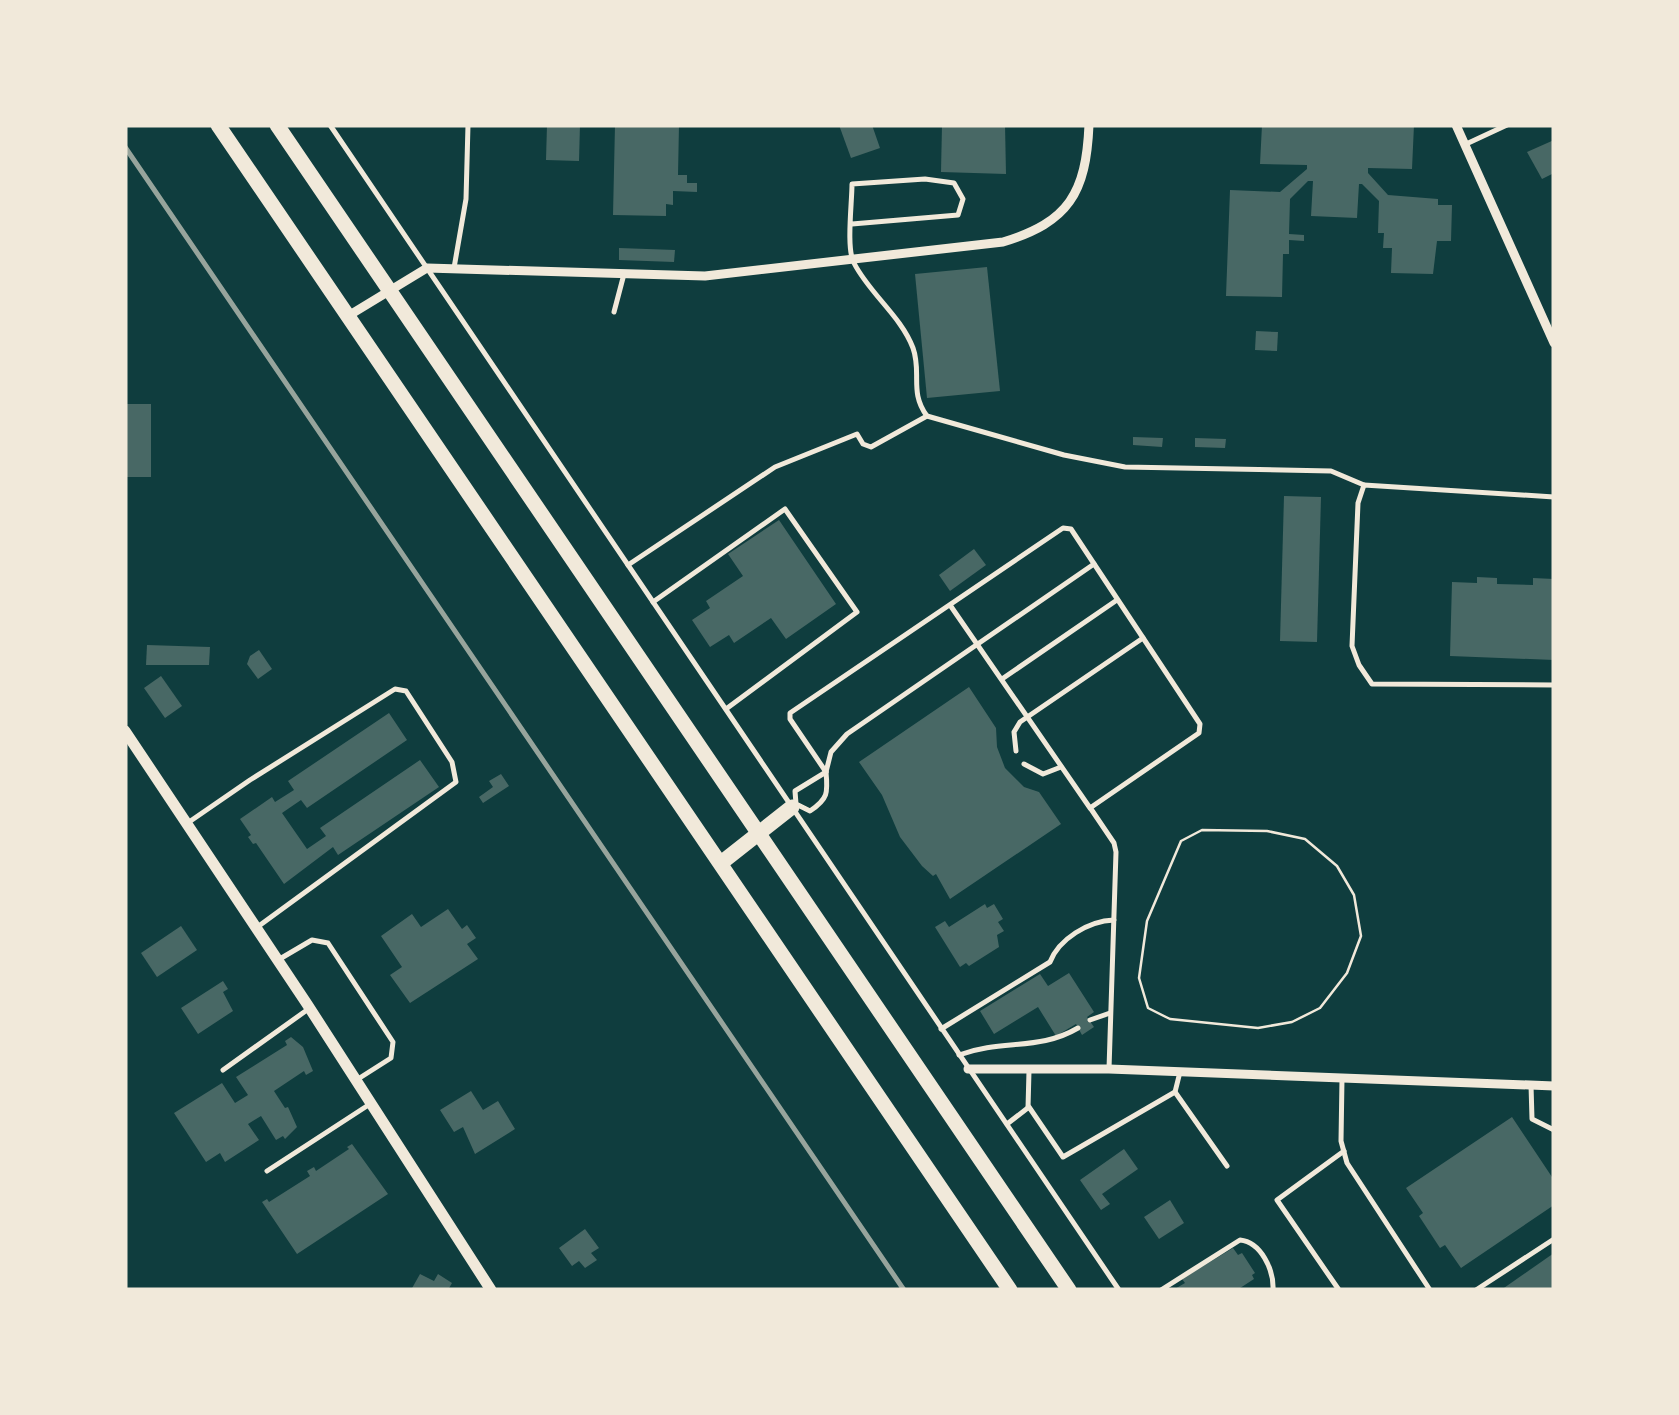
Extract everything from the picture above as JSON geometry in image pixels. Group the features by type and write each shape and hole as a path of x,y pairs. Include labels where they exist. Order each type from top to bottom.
{"main road":[{"path":"218,125 1010,1290"},
{"path":"277,125 1069,1290"},
{"path":"721,863 794,805"}],"street":[{"path":"347,316 427,268 704,276 1003,242 1032,234 1061,214 1075,197 1088,158 1089,125"},
{"path":"1456,125 1554,343"},
{"path":"125,732 310,1008 491,1290"},
{"path":"968,1068 1108,1069 1554,1086"}],"lane":[{"path":"330,125 794,805 1118,1290"},
{"path":"454,268 466,200 468,125"},
{"path":"1464,145 1507,125"},
{"path":"852,224 958,215 963,198 954,184 925,180 852,184 851,260 913,349 917,403 927,416 1064,455 1125,467 1331,471 1364,486 1554,496"},
{"path":"614,312 624,274"},
{"path":"628,565 776,467 857,434 863,444 870,446 927,416"},
{"path":"1364,486 1358,503 1352,646 1372,684 1554,684"},
{"path":"654,602 785,509 857,612 726,709"},
{"path":"826,772 790,719 790,712 1063,528 1071,530 1201,728 1090,808"},
{"path":"794,805 810,811 825,801 831,752 847,734 1094,564"},
{"path":"1002,679 1117,600"},
{"path":"950,605 1115,847 1108,1069"},
{"path":"1016,751 1014,732 1027,716 1142,638"},
{"path":"186,824 374,700 395,690 406,692 452,762 456,782 256,928"},
{"path":"1024,764 1043,774 1062,767"},
{"path":"794,805 795,791 826,772"},
{"path":"942,1029 1050,962 1055,949 1096,921 1114,920"},
{"path":"278,960 312,940 328,944 393,1042 391,1058 356,1081"},
{"path":"223,1070 310,1008"},
{"path":"1090,1020 1110,1013"},
{"path":"959,1055 985,1046 1051,1042 1078,1028"},
{"path":"1030,1069 1028,1108 1064,1157 1175,1092 1180,1072"},
{"path":"1342,1078 1347,1163 1430,1290"},
{"path":"1532,1085 1532,1119 1554,1130"},
{"path":"1175,1092 1227,1166"},
{"path":"267,1171 370,1104"},
{"path":"1007,1124 1028,1108"},
{"path":"1339,1290 1276,1200 1344,1151"},
{"path":"1476,1290 1554,1238"},
{"path":"1162,1290 1240,1240 1255,1246 1270,1270 1274,1290"}],"path":[{"path":"1202,830 1267,832 1305,839 1337,866 1354,895 1361,936 1347,973 1320,1008 1292,1022 1258,1028 1170,1019 1148,1008 1139,978 1147,921 1164,876 1181,842 1202,830"}],"building":[{"path":"547,125 580,125 579,161 546,160"},
{"path":"615,125 679,125 678,175 687,175 687,183 697,183 697,192 673,191 673,205 666,204 666,216 613,215"},
{"path":"839,125 872,125 880,148 851,158"},
{"path":"942,125 1005,125 1006,174 941,172"},
{"path":"1262,125 1414,125 1412,169 1368,168 1368,173 1388,195 1438,199 1438,205 1452,205 1451,241 1437,241 1433,274 1391,273 1392,248 1383,248 1384,233 1378,233 1379,201 1362,184 1357,218 1311,216 1313,181 1308,181 1290,199 1289,234 1304,235 1304,241 1289,240 1289,254 1283,254 1282,297 1226,296 1230,190 1280,192 1307,169 1307,165 1260,164"},
{"path":"1554,140 1554,173 1542,179 1527,152"},
{"path":"619,248 675,250 674,262 619,260"},
{"path":"987,267 1000,391 927,398 915,274"},
{"path":"1256,331 1278,332 1277,351 1255,350"},
{"path":"125,404 151,404 151,477 125,477"},
{"path":"1133,437 1163,438 1162,447 1133,445"},
{"path":"1195,438 1226,439 1225,448 1195,447"},
{"path":"1284,496 1321,497 1317,642 1280,641"},
{"path":"779,520 836,604 786,639 771,618 734,643 729,635 710,647 692,620 710,608 706,601 743,576 728,554"},
{"path":"974,549 986,565 950,591 939,575"},
{"path":"1477,577 1497,578 1497,584 1533,585 1533,578 1554,579 1554,660 1450,656 1452,582 1477,583"},
{"path":"147,645 210,647 209,665 146,665"},
{"path":"259,650 272,669 258,679 247,664"},
{"path":"161,676 182,706 165,718 144,688"},
{"path":"969,687 996,728 997,747 1005,768 1024,787 1039,792 1061,824 950,899 936,874 933,876 922,866 900,837 882,795 859,762"},
{"path":"389,713 407,740 307,808 301,800 282,813 307,849 326,836 320,828 420,760 439,787 338,855 333,847 284,884 248,837 251,835 240,819 272,797 275,802 294,790 288,781"},
{"path":"501,774 509,786 483,803 479,797 493,787 489,781"},
{"path":"985,904 987,908 994,904 1003,919 998,922 1004,931 997,935 999,947 969,966 966,963 960,967 935,927 945,921 949,927"},
{"path":"448,909 462,929 467,925 476,938 467,944 478,959 410,1003 390,975 402,967 381,936 412,914 421,927"},
{"path":"181,926 197,950 157,977 141,953"},
{"path":"1069,973 1094,1012 1087,1017 1094,1027 1082,1035 1076,1024 1056,1036 1038,1007 994,1034 980,1011 1040,974 1048,986"},
{"path":"223,981 228,989 223,992 233,1011 198,1034 181,1008"},
{"path":"291,1037 303,1047 313,1071 306,1075 304,1071 274,1091 288,1107 297,1127 285,1139 283,1136 276,1140 261,1116 248,1124 259,1140 225,1162 220,1153 206,1162 174,1113 222,1083 235,1103 248,1095 236,1077 287,1045 285,1041"},
{"path":"471,1091 483,1110 498,1101 515,1129 475,1154 463,1127 454,1132 440,1110"},
{"path":"1512,1117 1554,1180 1554,1205 1461,1268 1445,1245 1440,1248 1406,1188"},
{"path":"352,1144 388,1194 297,1254 262,1202 269,1202 310,1176 307,1171 314,1167 316,1171"},
{"path":"1124,1149 1138,1169 1102,1194 1110,1204 1101,1210 1080,1180"},
{"path":"1170,1200 1184,1223 1159,1239 1144,1217"},
{"path":"585,1229 599,1248 591,1253 597,1260 585,1268 579,1261 572,1266 559,1248"},
{"path":"1233,1248 1238,1255 1242,1253 1255,1273 1254,1279 1237,1290 1173,1290 1185,1283 1182,1279"},
{"path":"1554,1253 1554,1290 1501,1290"},
{"path":"420,1274 434,1281 438,1274 452,1283 448,1290 411,1290"}],"railway":[{"path":"125,147 904,1290"}]}
